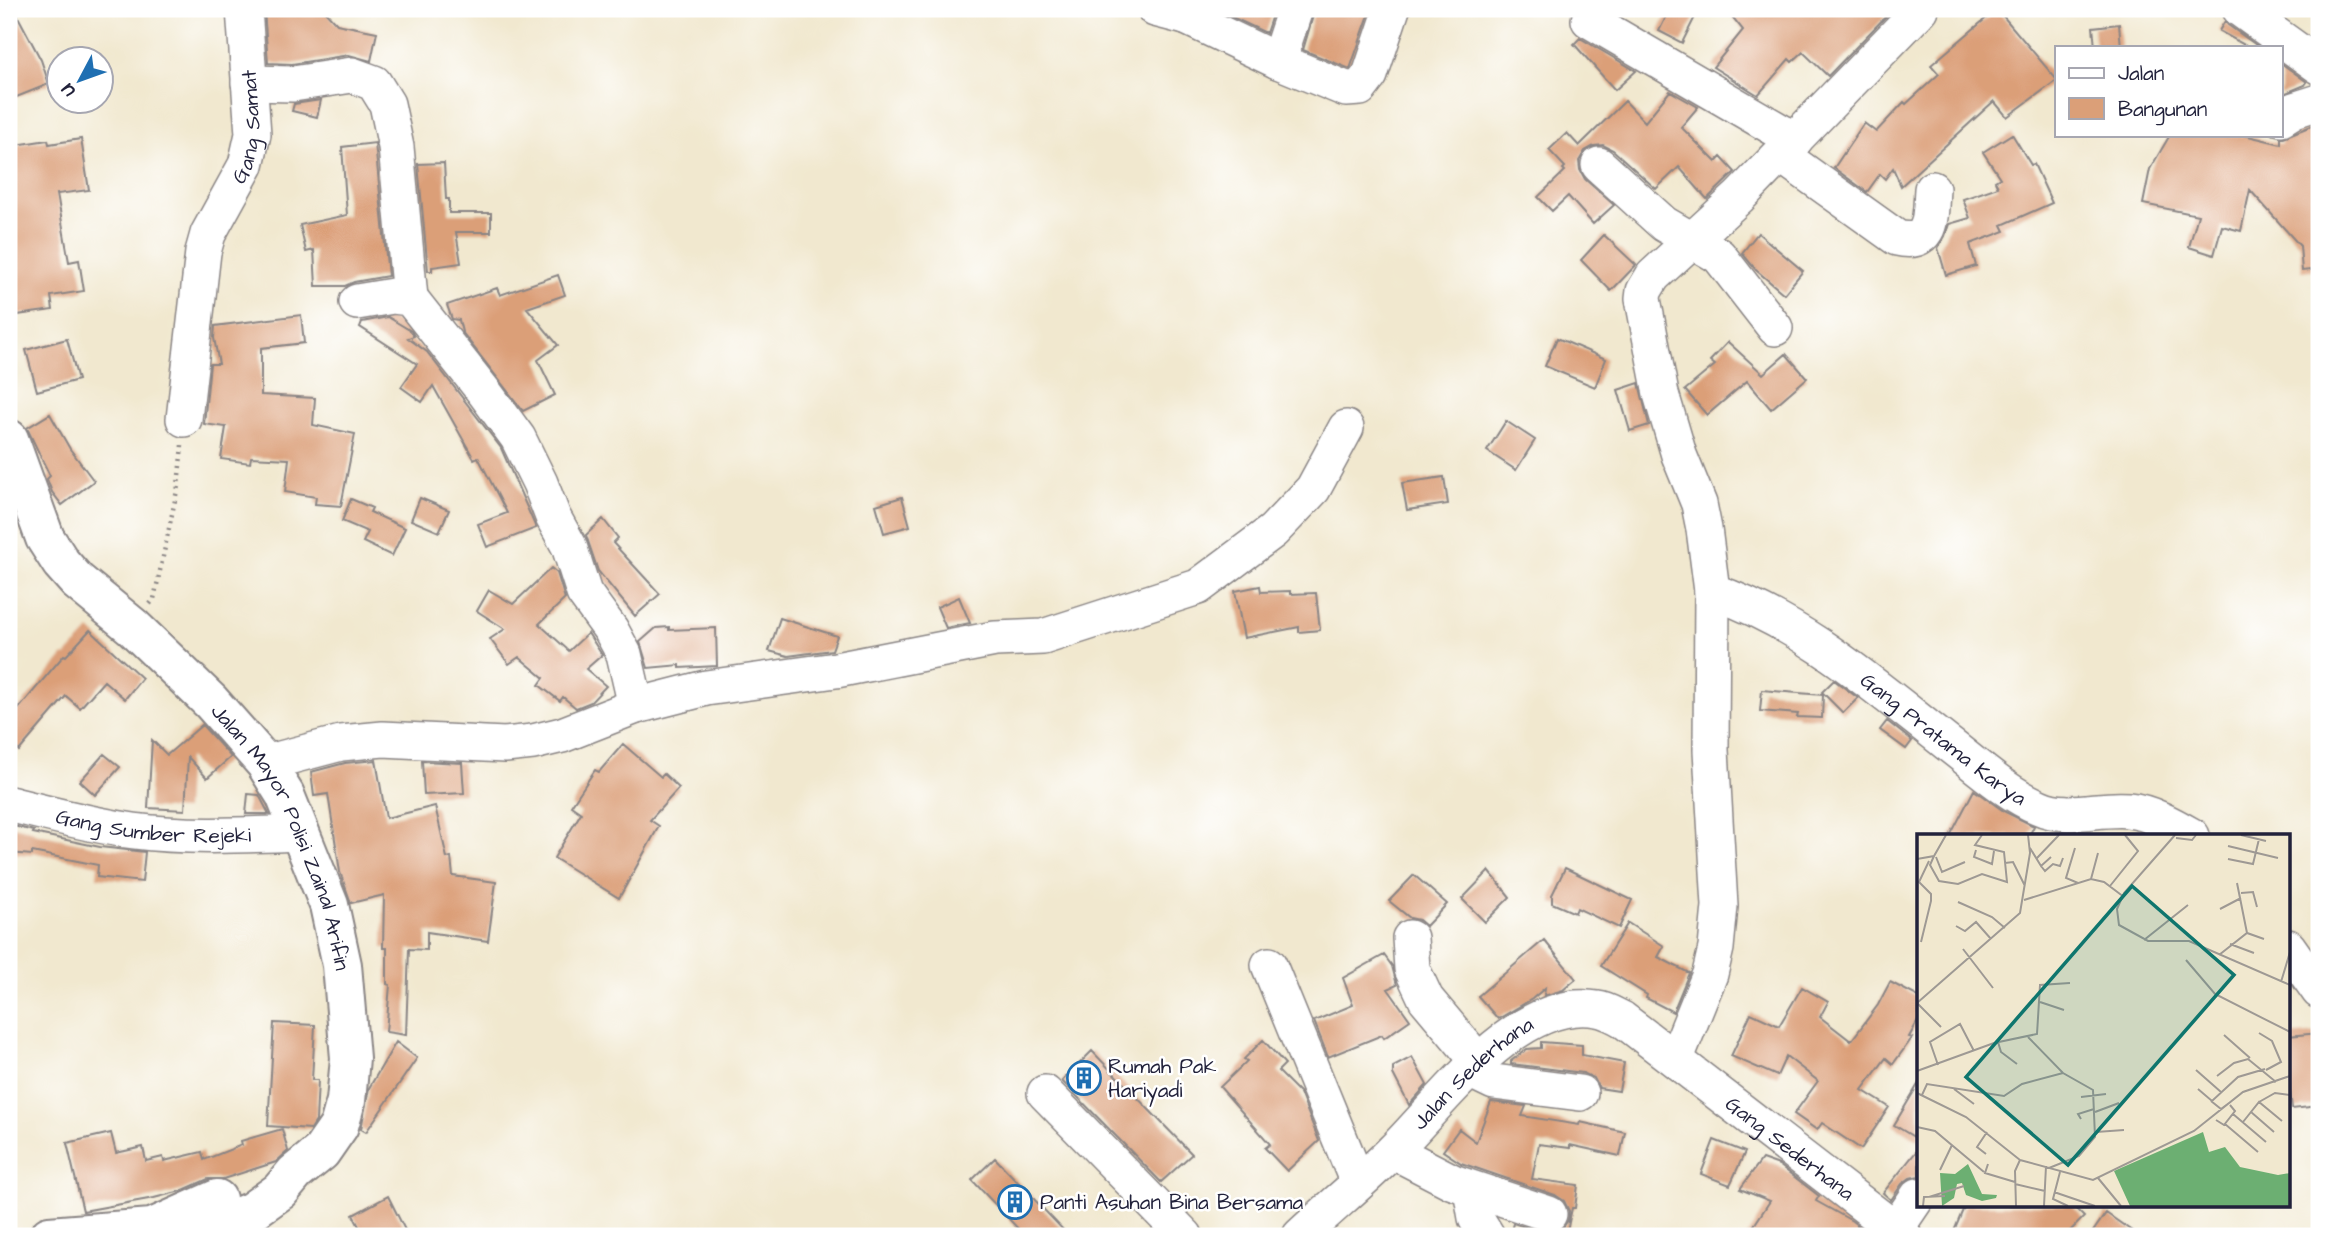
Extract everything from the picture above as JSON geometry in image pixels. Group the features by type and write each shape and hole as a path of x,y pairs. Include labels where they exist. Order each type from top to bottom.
{"main road":[{"name":"Jalan Mayor Polisi Zainal Arifin","path":"9,439 45,538 61,563 72,588 133,627 211,702 265,763 285,795 330,905 342,965 350,1058 346,1101 339,1126 321,1152 295,1173 280,1191 252,1211 190,1236"},
{"path":"49,1236 139,1233 271,1176 295,1173"}],"street":[{"name":"Gang Samat","path":"184,419 203,252 208,234 246,164 253,135 244,9"},
{"path":"1278,61 1295,9"},
{"path":"1176,11 1278,61 1346,89 1360,88 1370,75 1392,9"},
{"path":"1676,1058 1710,974 1716,948 1720,906 1711,750 1712,591 1699,504 1679,454 1661,394 1643,299 1644,291 1653,276 1788,148 1921,9"},
{"path":"2241,9 2319,66"},
{"path":"1589,20 1788,148 1896,238 1906,241 1922,236 1929,227 1932,189"},
{"path":"249,83 293,84 352,75 374,83 387,104 396,147 410,298 518,438 569,546 584,593 611,630 624,654 636,706"},
{"path":"2282,117 2294,110 2319,102"},
{"path":"1600,165 1664,224 1712,250 1726,263 1775,328"},
{"path":"357,302 393,296 410,298"},
{"path":"265,763 341,743 383,739 505,745 533,743 562,735 636,706 706,688 836,670 995,639 1043,637 1198,587 1273,531 1313,489 1346,428"},
{"name":"Gang Pratama Karya","path":"1712,591 1747,603 1812,640 2022,799 2041,808 2067,813 2131,810 2147,814 2190,834"},
{"name":"Gang Sumber Rejeki","path":"9,804 89,824 138,831 300,834"},
{"path":"1410,938 1412,969 1426,999 1474,1065 1494,1083 1580,1093"},
{"path":"2290,950 2319,991"},
{"path":"1269,965 1358,1183"},
{"name":"Jalan Sederhana","path":"1317,1229 1358,1183 1474,1065 1515,1032 1552,1013 1569,1009 1597,1009 1622,1019 1676,1058"},
{"name":"Gang Sederhana","path":"1676,1058 1900,1233"},
{"path":"1045,1093 1185,1236"},
{"path":"1393,1150 1471,1189 1549,1214"},
{"path":"1471,1189 1476,1219 1487,1236"},
{"path":"1900,1233 1917,1200"}],"path":[{"path":"133,627 153,599 178,486 184,419"}],"building":[{"path":"9,9 14,9 41,60 46,85 9,100"},
{"path":"264,9 323,9 337,24 377,32 371,61 349,55 292,64 268,63"},
{"path":"1215,9 1274,9 1266,33"},
{"path":"1315,9 1371,9 1350,69 1303,50"},
{"path":"1670,9 1699,9 1682,43 1659,31"},
{"path":"1726,9 1893,9 1828,76 1803,52 1792,62 1789,59 1758,95 1713,67 1743,30"},
{"path":"1997,9 2055,78 2055,81 2007,117 1994,101 1901,186 1893,168 1885,179 1880,174 1867,192 1834,168 1864,123 1876,132 1904,102 1906,104 1939,74 1931,65"},
{"path":"2225,21 2258,46 2246,46 2219,31"},
{"path":"2119,24 2121,46 2095,46 2093,27"},
{"path":"1580,38 1636,71 1615,90 1574,44"},
{"path":"2282,64 2307,82 2282,95"},
{"path":"1670,91 1698,107 1681,127 1716,162 1721,157 1735,172 1707,199 1679,167 1656,189 1613,150 1603,145 1585,151 1579,161 1585,179 1614,205 1593,224 1568,196 1552,211 1538,197 1565,171 1565,167 1549,150 1567,133 1579,146 1625,101 1645,122"},
{"path":"321,100 317,117 292,111 294,104"},
{"path":"2319,123 2319,269 2302,271 2300,246 2250,190 2241,231 2222,226 2214,255 2189,247 2198,215 2143,204 2150,169 2169,136 2248,136 2281,144 2281,138"},
{"path":"2012,134 2031,165 2034,164 2052,203 2002,225 2005,231 1970,244 1976,266 1946,275 1938,248 1949,224 1970,218 1963,199 1998,187 1995,181 2000,178 1983,152"},
{"path":"81,139 89,190 57,194 69,262 79,260 84,291 51,296 53,310 17,315 9,268 9,146 48,140 49,144"},
{"path":"375,143 388,276 345,286 316,286 314,250 306,252 300,225 347,215 342,147"},
{"path":"444,163 449,213 491,213 491,232 456,232 461,263 432,267 432,271 428,271 418,164"},
{"path":"1758,233 1803,271 1784,294 1756,270 1742,253"},
{"path":"1604,235 1636,265 1611,291 1581,260"},
{"path":"558,275 565,295 527,308 558,345 538,360 555,395 523,411 462,332 459,320 452,319 447,305 497,288 500,295"},
{"path":"301,315 304,343 261,348 261,395 315,398 313,425 355,434 341,506 315,504 316,497 285,492 289,459 251,457 250,463 221,459 226,427 204,424 210,364 219,364 214,338 215,326"},
{"path":"388,317 411,331 414,336 408,338 427,352 501,448 536,528 487,547 478,524 507,513 478,457 474,459 433,386 422,402 401,387 417,364 360,327 362,322"},
{"path":"1557,338 1606,359 1595,387 1545,366"},
{"path":"67,339 78,380 37,391 26,350"},
{"path":"1728,342 1763,374 1786,354 1807,378 1771,409 1747,381 1707,415 1685,390 1715,365 1710,361"},
{"path":"1639,383 1649,425 1630,431 1618,390"},
{"path":"50,414 70,449 94,481 62,505 52,492 47,479 50,476 27,428"},
{"path":"1506,421 1535,440 1516,470 1487,451"},
{"path":"1444,477 1448,504 1407,510 1402,483"},
{"path":"902,497 910,526 884,533 876,505"},
{"path":"420,498 449,510 439,532 411,520"},
{"path":"351,499 372,508 370,512 405,528 392,556 363,542 368,532 342,521"},
{"path":"603,519 618,538 613,543 660,594 635,616 598,571 586,535"},
{"path":"551,568 557,573 565,599 539,624 569,651 588,633 602,655 586,669 606,686 591,702 576,708 563,697 560,701 539,685 544,678 519,657 509,664 490,639 505,629 477,611 489,590 513,604"},
{"path":"1260,586 1261,592 1316,593 1320,630 1299,632 1299,627 1244,638 1235,591"},
{"path":"959,597 970,623 946,628 937,607"},
{"path":"780,618 837,636 832,650 788,656 769,651"},
{"path":"669,627 669,630 716,628 717,666 648,668 640,642 656,628"},
{"path":"90,630 142,678 125,699 104,681 80,708 66,696 19,751 9,742 9,720 64,655 66,656"},
{"path":"1834,680 1858,698 1843,713 1822,692"},
{"path":"1762,690 1823,695 1822,718 1760,711"},
{"path":"1887,721 1912,741 1906,749 1880,730"},
{"path":"202,725 231,757 207,778 188,757 185,810 148,808 152,740 167,755"},
{"path":"623,744 661,777 664,774 679,788 650,820 659,826 619,898 554,858 581,813 571,806 595,770 599,772"},
{"path":"104,754 120,767 95,795 80,781"},
{"path":"376,760 386,818 435,806 447,858 451,857 453,876 496,882 488,941 427,932 427,950 409,949 406,1035 386,1032 390,985 387,984 387,948 383,948 384,895 351,903 340,872 328,794 314,796 311,772 345,763"},
{"path":"422,761 462,763 464,793 424,795"},
{"path":"1974,790 2005,812 2034,826 2030,834 1951,834"},
{"path":"248,794 259,795 269,814 246,814"},
{"path":"9,825 34,831 33,833 100,847 145,852 142,882 97,877 98,865 32,852 32,855 9,853"},
{"path":"1565,868 1632,900 1619,928 1577,908 1575,913 1552,903 1552,895"},
{"path":"1489,871 1510,897 1485,922 1462,899"},
{"path":"1414,875 1447,904 1426,926 1419,920 1410,918 1389,901"},
{"path":"1628,923 1664,946 1658,957 1689,973 1673,1012 1646,998 1647,995 1601,966"},
{"path":"1544,940 1576,979 1563,990 1544,996 1545,988 1498,1019 1478,996"},
{"path":"1384,955 1392,966 1397,985 1388,989 1410,1020 1384,1038 1382,1035 1328,1057 1314,1021 1353,1005 1343,978"},
{"path":"1890,982 1917,996 1917,1023 1909,1037 1912,1038 1893,1064 1886,1058 1862,1090 1889,1107 1861,1149 1822,1123 1817,1130 1794,1114 1818,1081 1786,1056 1777,1076 1731,1056 1751,1013 1779,1026 1802,987 1828,1002 1820,1017 1851,1041 1878,1005"},
{"path":"274,1023 315,1025 312,1080 318,1080 316,1121 311,1129 268,1126"},
{"path":"2319,1033 2319,1106 2292,1109 2290,1036"},
{"path":"1263,1040 1285,1064 1278,1071 1300,1093 1319,1141 1287,1171 1265,1148 1270,1144 1220,1087 1247,1061 1244,1059"},
{"path":"396,1042 417,1058 366,1132 361,1129 369,1088"},
{"path":"1541,1042 1582,1045 1582,1055 1624,1063 1619,1091 1599,1088 1594,1078 1583,1073 1511,1064 1511,1061 1527,1049 1541,1048"},
{"path":"1092,1051 1192,1154 1161,1182 1062,1081"},
{"path":"1412,1057 1427,1085 1409,1105 1393,1074 1393,1067"},
{"path":"1917,1086 1917,1139 1894,1125"},
{"path":"1491,1102 1526,1106 1522,1116 1579,1125 1580,1122 1625,1132 1620,1156 1570,1145 1570,1148 1539,1144 1532,1179 1578,1185 1575,1208 1572,1208 1566,1236 1510,1236 1513,1223 1543,1233 1552,1234 1562,1229 1568,1220 1569,1211 1564,1201 1555,1195 1461,1163 1443,1151 1459,1129 1476,1142"},
{"path":"282,1129 288,1151 276,1162 223,1179 208,1179 181,1191 154,1198 83,1211 67,1143 111,1133 116,1153 143,1147 146,1161 163,1157 164,1161 202,1152 204,1160 242,1145 241,1141"},
{"path":"1714,1140 1745,1152 1730,1185 1701,1174"},
{"path":"1917,1150 1917,1176 1902,1184 1891,1200 1883,1193"},
{"name":"Panti Asuhan Bina Bersama","path":"995,1158 1069,1236 1025,1236 972,1180"},
{"path":"1762,1159 1779,1165 1819,1196 1816,1201 1852,1221 1871,1236 1747,1236 1770,1201 1740,1189"},
{"path":"388,1196 405,1230 393,1236 364,1236 353,1215"},
{"path":"1965,1206 2073,1206 2084,1217 2065,1236 1952,1236"},
{"path":"2106,1213 2139,1236 2090,1236"}],"place":[{"name":"Rumah Pak Hariyadi","path":"1084,1078"},
{"name":"Panti Asuhan Bina Bersama","path":"1015,1202"}]}
